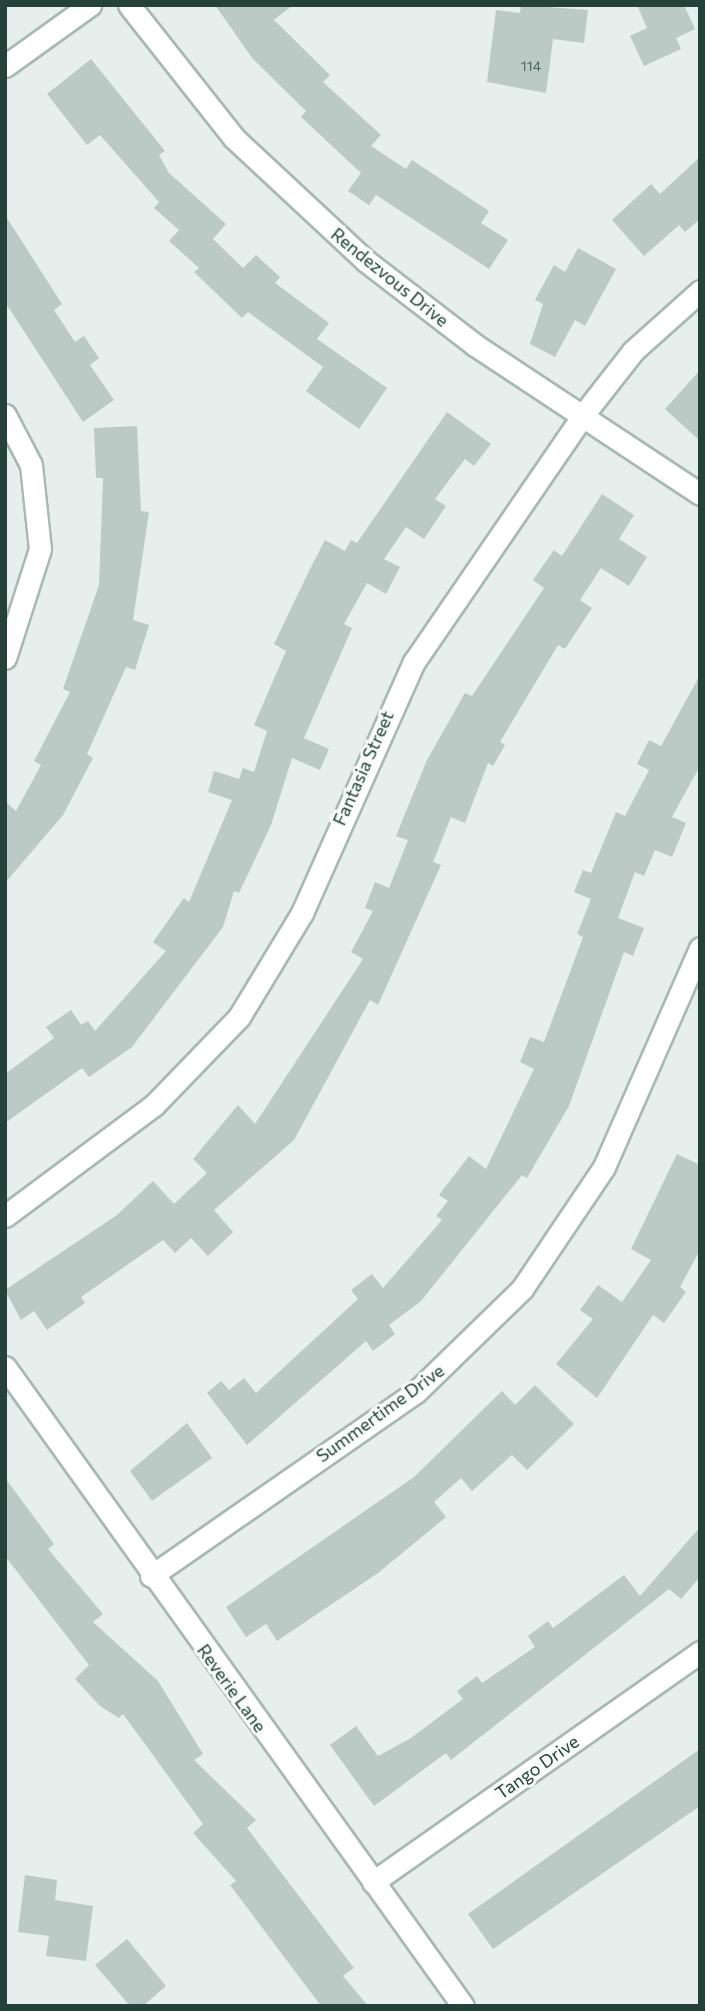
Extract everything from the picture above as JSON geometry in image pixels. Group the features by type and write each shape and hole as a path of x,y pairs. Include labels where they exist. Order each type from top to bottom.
{"street":[{"path":"5,66 90,5"},
{"name":"Rendezvous Drive","path":"129,5 234,138 366,261 475,345 700,494"},
{"name":"Fantasia Street","path":"5,1216 154,1105 239,1017 302,914 414,662 583,415 633,351 700,291"},
{"path":"5,415 31,466 40,535 32,590 5,658"},
{"name":"Summertime Drive","path":"151,1576 415,1392 522,1289 604,1167 700,948"},
{"name":"Reverie Lane","path":"5,1367 151,1576 463,2006"},
{"name":"Tango Drive","path":"373,1882 700,1652"}],"building":[{"path":"215,5 293,5 274,20 330,75 323,82 381,135 371,146 406,169 412,160 489,211 481,223 508,240 489,269 376,195 369,205 348,191 361,173 301,117 306,111 252,58"},
{"path":"521,5 588,10 584,43 553,39 546,93 487,82 496,10 520,13"},
{"path":"637,5 684,5 695,29 676,38 681,49 644,66 630,36 647,28"},
{"path":"91,59 165,151 159,155 169,173 226,224 213,239 243,268 256,255 280,277 275,283 329,323 317,339 387,388 359,429 306,391 323,367 248,312 242,318 194,272 199,268 169,241 179,230 154,208 159,202 100,135 87,145 47,94"},
{"path":"700,157 700,219 685,232 679,225 644,256 612,220 651,184 660,194"},
{"path":"5,215 62,304 54,310 75,342 84,336 99,358 90,365 114,400 83,422 5,302"},
{"path":"578,248 616,269 585,326 575,320 555,357 530,344 543,304 535,300 554,265 565,272"},
{"path":"700,370 700,441 665,409"},
{"path":"447,412 491,444 474,466 465,459 435,499 446,506 424,539 406,527 384,559 400,567 386,594 367,583 344,624 352,628 304,738 329,749 320,770 292,758 271,825 239,893 234,891 223,927 132,1047 89,1077 82,1068 5,1123 5,1074 54,1038 46,1027 71,1010 81,1025 88,1021 95,1031 166,951 153,942 184,898 189,902 232,800 208,792 214,771 239,779 243,768 254,772 267,731 254,725 286,651 274,644 325,540 345,551 351,540 357,543"},
{"path":"137,426 141,511 149,512 133,620 149,625 135,670 126,667 87,754 93,758 63,815 5,883 5,801 16,811 41,765 34,761 70,692 63,689 99,585 103,478 96,478 94,428"},
{"path":"602,494 634,515 619,539 647,557 629,586 601,568 580,600 592,608 565,649 558,645 500,742 505,745 493,766 488,763 465,823 451,817 433,862 441,865 378,1005 370,1000 294,1140 214,1210 233,1232 208,1256 191,1238 175,1253 163,1240 81,1297 85,1303 47,1330 34,1311 21,1320 5,1290 117,1215 153,1181 174,1204 207,1173 193,1159 238,1105 255,1124 363,959 351,952 373,911 365,908 375,882 389,888 408,840 396,836 427,760 465,693 472,696 544,588 533,580 554,550 562,556"},
{"path":"700,675 700,766 672,817 686,823 672,857 655,850 644,876 635,872 618,918 644,928 633,956 624,952 569,1106 527,1178 522,1175 421,1301 389,1325 395,1334 373,1351 366,1341 247,1445 207,1393 221,1381 229,1390 244,1378 256,1393 358,1299 351,1290 372,1274 383,1288 442,1220 436,1216 448,1201 439,1195 469,1156 486,1169 534,1069 520,1062 530,1037 544,1042 583,937 577,934 591,899 574,892 583,870 591,873 616,812 625,816 649,770 637,764 649,740 661,746"},
{"path":"677,1154 700,1165 700,1250 680,1287 686,1292 664,1323 653,1315 597,1398 556,1364 593,1319 580,1310 598,1285 622,1302 651,1260 631,1249"},
{"path":"535,1385 574,1424 527,1470 512,1455 472,1491 461,1478 434,1502 446,1517 378,1573 277,1641 266,1624 246,1637 226,1607 414,1477 502,1391 515,1405"},
{"path":"187,1423 212,1458 152,1501 130,1471"},
{"path":"5,1478 54,1544 48,1549 103,1614 93,1622 158,1681 203,1754 194,1760 256,1820 247,1828 354,1968 343,1976 368,2006 321,2006 230,1885 236,1881 193,1833 203,1824 123,1714 119,1718 100,1706 75,1679 89,1665 5,1556"},
{"path":"700,1527 700,1577 681,1599 669,1589 451,1760 446,1753 374,1806 330,1745 356,1726 378,1756 411,1738 463,1699 457,1691 477,1676 482,1683 535,1647 528,1636 548,1621 553,1628 624,1575 640,1596"},
{"path":"700,1749 700,1806 493,1949 468,1914"},
{"path":"25,1875 57,1880 55,1900 93,1906 86,1961 46,1956 49,1936 18,1932"},
{"path":"127,1939 166,1986 143,2006 130,2006 95,1965"}]}
